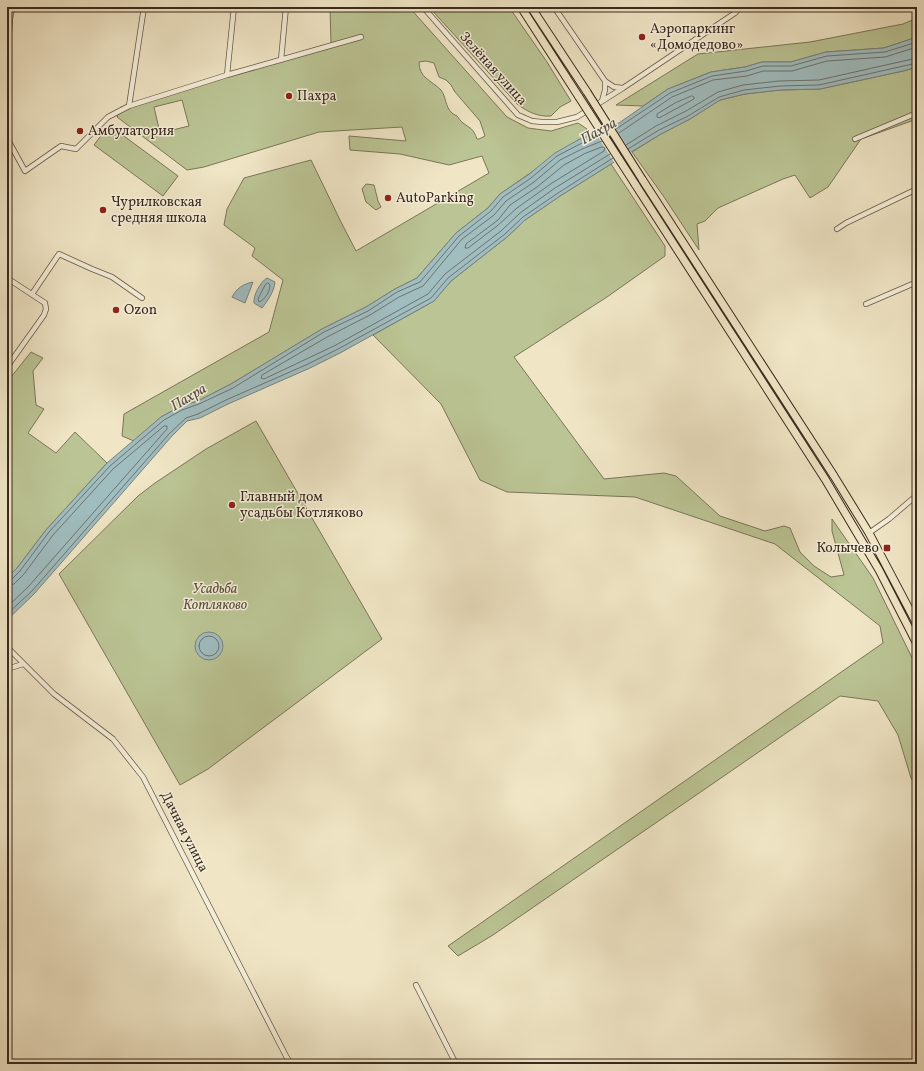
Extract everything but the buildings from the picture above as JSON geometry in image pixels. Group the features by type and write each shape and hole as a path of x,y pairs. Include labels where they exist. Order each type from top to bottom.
{"highway":[{"path":"521,7 825,479 876,565 917,644"},
{"path":"531,7 834,476 869,533 917,624"}],"street":[{"path":"7,60 8,19 12,7"},
{"path":"129,106 144,7"},
{"path":"227,75 234,7"},
{"path":"281,60 286,7"},
{"name":"Зелёная улица","path":"423,7 518,115 532,121 557,122 577,117 734,13 740,7"},
{"path":"554,7 605,81 614,87 622,88"},
{"path":"7,138 25,171 61,146 76,149 108,117 129,106 227,75 361,37"},
{"path":"602,101 605,90 605,81"},
{"path":"855,139 917,113"},
{"path":"838,229 846,223 917,189"},
{"path":"32,294 59,254 92,270 112,277 142,298"},
{"path":"7,278 45,303 46,309 44,315 7,367"},
{"path":"866,304 917,282"},
{"path":"869,533 889,519 917,494"},
{"name":"Дачная улица","path":"7,647 54,694 112,739 143,777 286,1056 292,1064"},
{"path":"7,669 23,664"},
{"path":"416,985 456,1064"},
{"path":"906,1064 917,1061"}],"green space":[{"path":"330,7 409,7 507,117 528,128 551,131 578,123 587,129 592,135 578,140 500,194 488,208 456,233 417,278 395,289 366,307 322,329 231,384 198,401 181,406 161,417 134,441 122,436 124,414 269,332 283,280 252,256 255,248 224,225 227,209 244,178 311,160 356,251 489,173 482,156 449,165 400,154 350,150 349,136 406,141 402,127 319,132 204,167 187,170 117,117 121,107 331,44","holes":["426,61 434,63 439,77 446,80 451,85 455,92 480,121 485,136 477,139 472,129 450,111 441,90 421,72 419,62","182,100 189,126 160,133 154,107"]},
{"path":"429,7 509,7 547,62 571,101 560,107 551,116 537,115 521,107"},
{"path":"917,18 917,37 884,48 826,52 791,62 762,62 745,67 711,72 668,89 643,106 616,105 698,54 810,42 903,24"},
{"path":"917,67 917,119 861,139 828,187 810,198 795,175 718,208 705,221 697,224 699,250 632,152 720,100 745,94 780,90 820,89"},
{"path":"109,125 178,176 163,196 94,145"},
{"path":"611,164 665,246 665,256 607,297 514,357 604,479 664,473 676,476 720,516 765,531 784,526 790,528 800,552 814,566 831,577 844,575 832,531 832,519 873,578 917,668 917,787 911,778 898,735 878,701 840,696 493,935 458,956 448,946 883,643 880,626 775,544 635,497 507,492 480,480 441,404 373,335 434,301 451,281 507,237 525,220"},
{"path":"366,184 374,185 381,207 376,210 366,202 362,189"},
{"path":"31,352 43,358 33,371 36,405 44,409 28,433 56,453 75,432 107,463 46,530 17,568 7,578 7,382"},
{"name":"Усадьба Котляково","path":"256,421 382,639 208,769 180,785 59,574 138,496 206,449"}],"water":[{"path":"917,37 917,67 820,89 780,90 745,94 720,100 611,164 525,220 507,237 451,281 434,301 310,368 200,418 187,421 172,436 34,594 7,620 7,578 17,568 46,530 107,463 161,417 181,406 198,401 231,384 322,329 366,307 395,289 417,278 456,233 488,208 500,194 528,175 555,153 578,140 616,125 668,89 711,72 745,67 762,62 791,62 826,52 884,48"},
{"path":"267,278 275,282 270,296 262,308 254,303 254,300 260,286"},
{"path":"253,282 245,303 232,297 241,287"},
{"path":"209,632 219,636 223,646 219,656 209,660 199,656 195,646 199,636"}],"pier":[{"path":"613,124 632,154 615,164 595,132"}],"place":[{"name":"Аэропаркинг «Домодедово»","path":"642,37"},
{"name":"Пахра","path":"289,96"},
{"name":"Амбулатория","path":"80,131"},
{"name":"AutoParking","path":"388,198"},
{"name":"Чурилковская средняя школа","path":"103,210"},
{"name":"Ozon","path":"116,310"},
{"name":"Главный дом усадьбы Котляково","path":"232,505"},
{"name":"Колычево","path":"887,548"}]}
